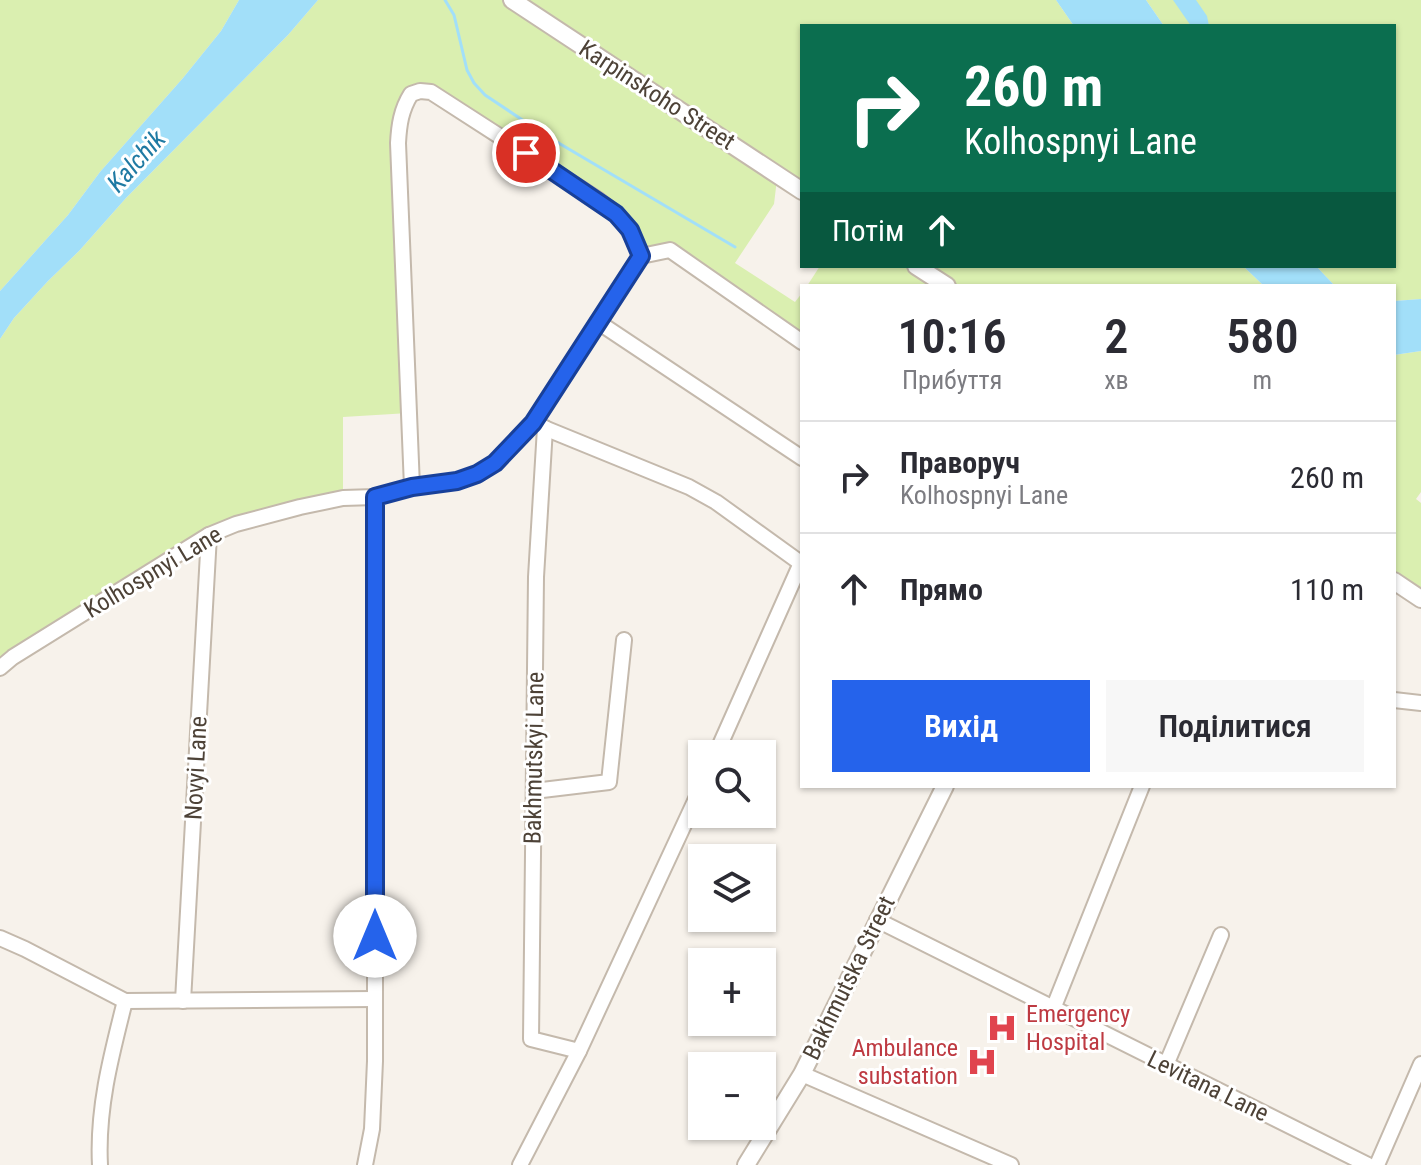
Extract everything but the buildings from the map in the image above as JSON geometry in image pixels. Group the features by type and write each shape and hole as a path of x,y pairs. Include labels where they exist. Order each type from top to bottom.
{"street":[{"name":"Karpinskoho Street","path":"512,0 800,190"},
{"path":"412,487 398,143 401,115 411,94 431,92 597,199 630,230 641,256 670,250 800,341"},
{"name":"Kolhospnyi Lane","path":"0,668 209,535 236,524 300,507 457,481 495,463 539,426 598,322 641,256"},
{"path":"919,268 944,284"},
{"path":"598,322 800,457"},
{"path":"539,426 689,487 716,502 800,562"},
{"name":"Bakhmutskyi Lane","path":"539,426 531,1039 579,1051"},
{"path":"365,1165 372,1129 375,999 375,497"},
{"name":"Novyi Lane","path":"183,1001 209,535"},
{"path":"722,740 800,567"},
{"path":"1396,582 1421,599"},
{"path":"534,791 609,782 624,640"},
{"path":"1396,700 1421,703"},
{"name":"Bakhmutska Street","path":"746,1165 802,1074 944,788"},
{"path":"1053,1009 1141,788"},
{"path":"520,1165 579,1051 688,816"},
{"name":"Levitana Lane","path":"877,920 1368,1165"},
{"path":"1166,1065 1221,935"},
{"path":"0,938 125,1001 375,999"},
{"path":"100,1165 101,1110 106,1077 125,1001"},
{"path":"1377,1165 1421,1064"},
{"path":"802,1074 1011,1165"}],"green space":[{"path":"0,0 239,0 221,31 183,78 0,291"},
{"path":"318,0 504,0 777,179 774,204 735,263 795,302 800,296 800,341 670,250 641,256 616,214 420,91 403,107 409,413 343,417 343,498 236,524 0,668 0,339 14,318 126,198 288,35"},
{"path":"520,0 1056,0 1073,24 800,24 800,184"},
{"path":"1146,0 1421,0 1421,299 1396,301 1396,284 1333,284 1318,268 1396,268 1396,24 1163,24"},
{"path":"819,268 912,268 936,284 808,284"},
{"path":"928,268 1245,268 1262,284 953,284"},
{"path":"1421,351 1421,492 1416,499 1421,503 1421,592 1396,575 1396,355"}],"water":[{"name":"Kalchik","path":"239,0 318,0 288,35 48,281 14,318 0,339 0,291 183,78 221,31"},
{"path":"1056,0 1146,0 1163,24 1073,24"},
{"path":"1173,0 1196,0 1207,16 1209,24 1190,24"},
{"path":"1245,268 1318,268 1333,284 1262,284"},
{"path":"1421,299 1421,351 1396,355 1396,301"}],"waterway":[{"path":"445,0 454,15 467,70 485,95 545,135 735,247"}],"place":[{"name":"Emergency Hospital","path":"1002,1028"},
{"name":"Ambulance substation","path":"982,1062"}],"route":[{"path":"375,936 375,497 412,487 457,481 495,463 533,423 641,256 630,230 616,214 526,153"}]}
